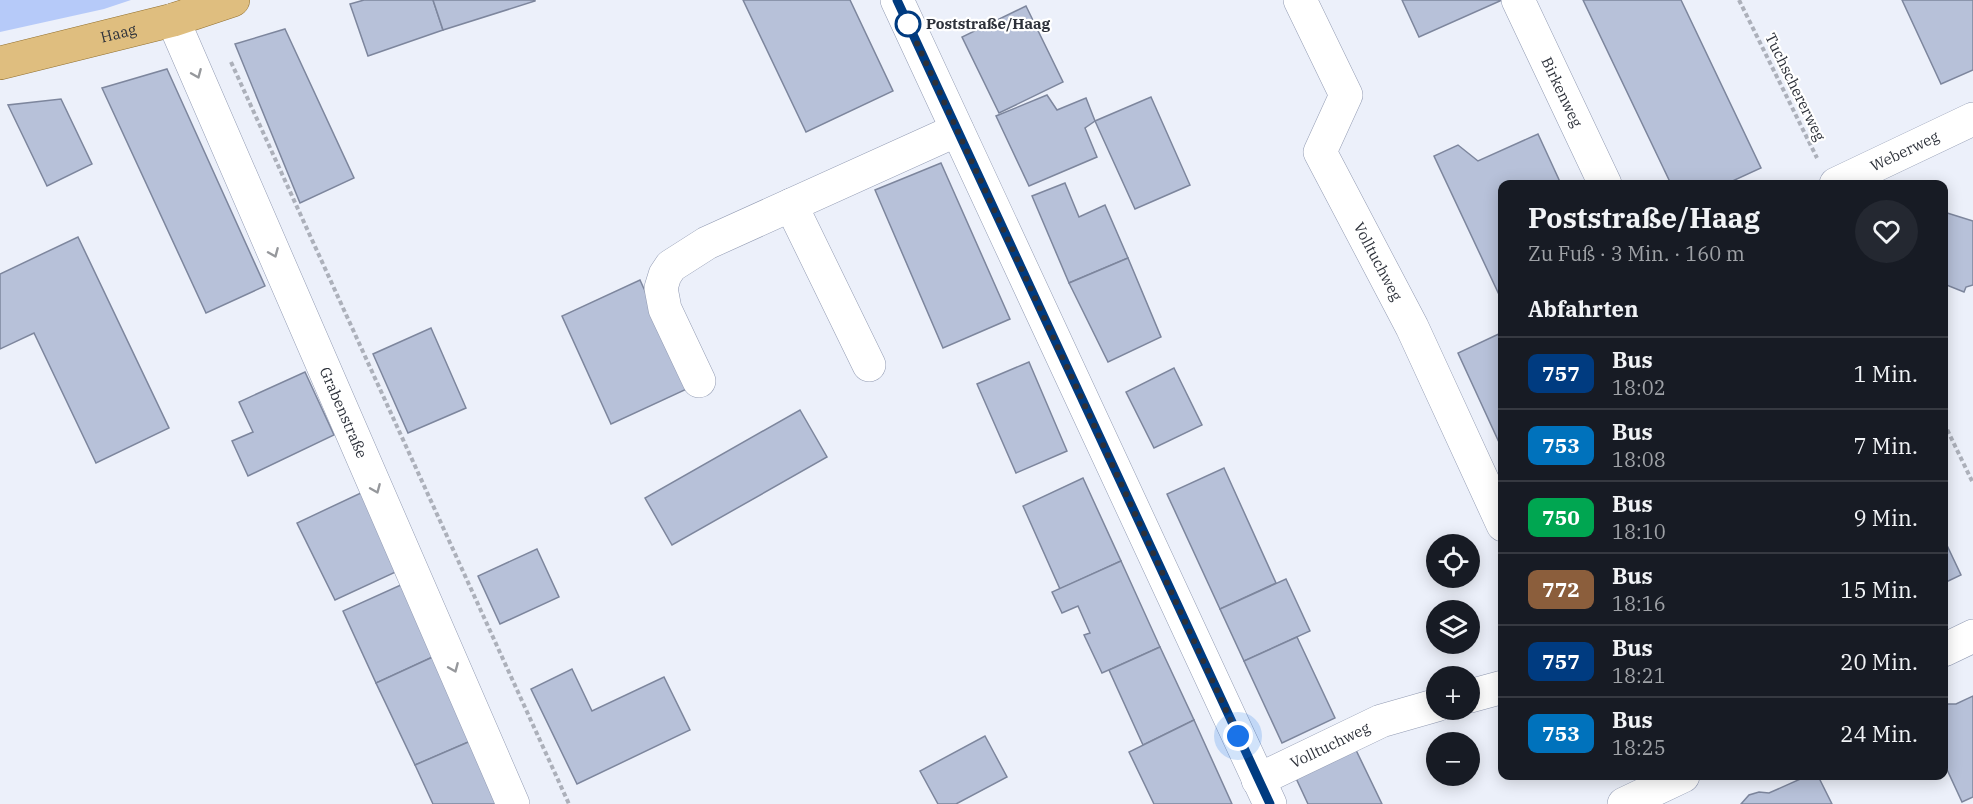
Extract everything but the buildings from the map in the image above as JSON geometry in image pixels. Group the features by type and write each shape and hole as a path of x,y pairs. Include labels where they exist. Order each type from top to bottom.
{"main road":[{"name":"Haag","path":"0,63 173,20 233,0"}],"street":[{"path":"897,0 1264,792"},
{"name":"Volltuchweg","path":"1300,0 1346,95 1320,152 1412,327 1498,514"},
{"name":"Birkenweg","path":"1518,0 1603,180"},
{"name":"Grabenstraße","path":"173,20 513,804"},
{"name":"Weberweg","path":"1828,174 1973,119"},
{"path":"699,381 664,309 661,288 671,266 707,243 957,130"},
{"path":"791,205 869,365"},
{"path":"1948,648 1973,636"},
{"path":"1480,693 1498,688"},
{"name":"Volltuchweg","path":"1264,792 1381,721 1426,708"},
{"path":"1624,793 1679,787"}],"path":[{"name":"Tuchschererweg","path":"1739,0 1828,174"},
{"path":"229,58 569,804"},
{"path":"1948,431 1973,483"}],"shaded area":[{"path":"0,0 131,0 104,9 0,32"}],"bus line":[{"name":"757","path":"897,0 1270,804"}],"place":[{"name":"Poststraße/Haag","path":"908,24"}],"route":[{"path":"908,24 1238,736"}]}
